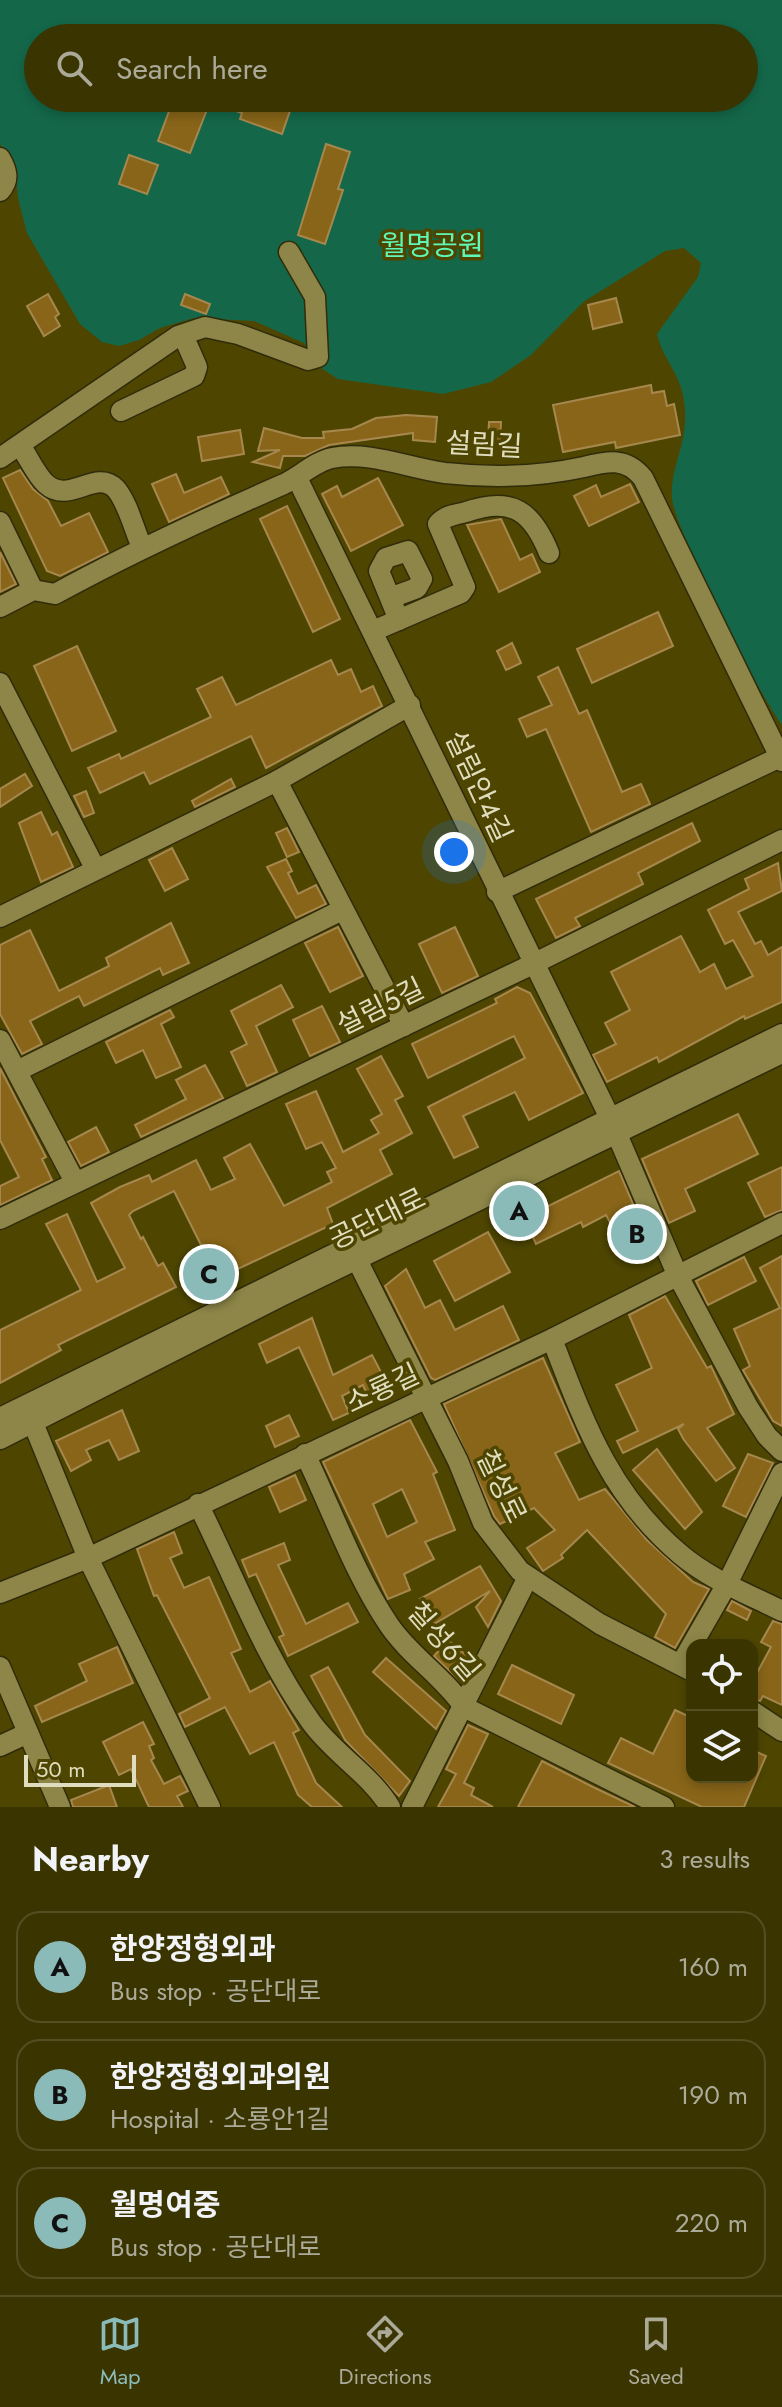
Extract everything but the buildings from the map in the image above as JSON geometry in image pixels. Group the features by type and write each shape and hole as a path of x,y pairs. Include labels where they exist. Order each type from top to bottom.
{"street":[{"path":"0,158 7,169 6,185 0,191"},
{"path":"0,458 21,447 183,335 205,327 238,334 308,360 318,357 315,297 289,252"},
{"path":"121,411 194,376 197,367 183,335"},
{"path":"21,447 45,483 57,491 67,492 95,482 108,483 118,491 142,547"},
{"name":"설림길","path":"0,607 33,590 55,594 142,547 297,478 328,458 364,456 444,473 506,476 548,475 606,462 627,464 643,478 781,759"},
{"name":"설림안4길","path":"297,478 410,705 497,892 614,1125 677,1274 748,1407 782,1451"},
{"path":"373,631 461,593 465,587 438,524 443,519 482,506 505,505 531,517 549,553"},
{"path":"0,522 33,590"},
{"path":"390,598 399,620"},
{"path":"0,683 95,868"},
{"path":"0,917 277,781 410,705"},
{"path":"497,892 781,759"},
{"path":"277,781 404,1026"},
{"name":"설림5길","path":"0,1219 533,964 782,840"},
{"path":"17,1071 342,910"},
{"name":"공단대로","path":"0,1439 29,1414 614,1125 782,1034"},
{"path":"0,1040 75,1182"},
{"name":"공단대로","path":"614,1125 782,1053"},
{"name":"소룡길","path":"0,1593 88,1558 552,1339 782,1223"},
{"name":"칠성로","path":"353,1252 458,1461 483,1523 528,1577 600,1624 686,1668"},
{"path":"552,1339 589,1434 611,1478 680,1554 727,1584 782,1611"},
{"path":"29,1414 88,1558 210,1807"},
{"name":"공단대로","path":"0,1418 29,1414"},
{"name":"칠성6길","path":"305,1454 371,1594 391,1627 420,1660 448,1683 464,1707 664,1807"},
{"path":"700,1639 782,1473"},
{"path":"198,1504 287,1685 313,1724 345,1761 381,1793 390,1807"},
{"path":"412,1807 528,1577"},
{"path":"0,1667 60,1807"},
{"path":"758,1715 782,1731"},
{"path":"0,1746 28,1733"}],"green space":[{"name":"월명공원","path":"0,0 782,0 782,725 720,612 687,543 672,498 685,411 681,387 657,334 698,277 701,263 684,248 665,251 583,302 531,355 491,382 443,394 338,379 318,366 304,343 254,321 194,318 160,328 139,340 119,346 102,342 80,324 27,233 18,198 15,163 0,144"}],"place":[{"name":"한양정형외과","path":"519,1211"},
{"name":"한양정형외과의원","path":"637,1234"},
{"name":"월명여중","path":"209,1274"}]}
